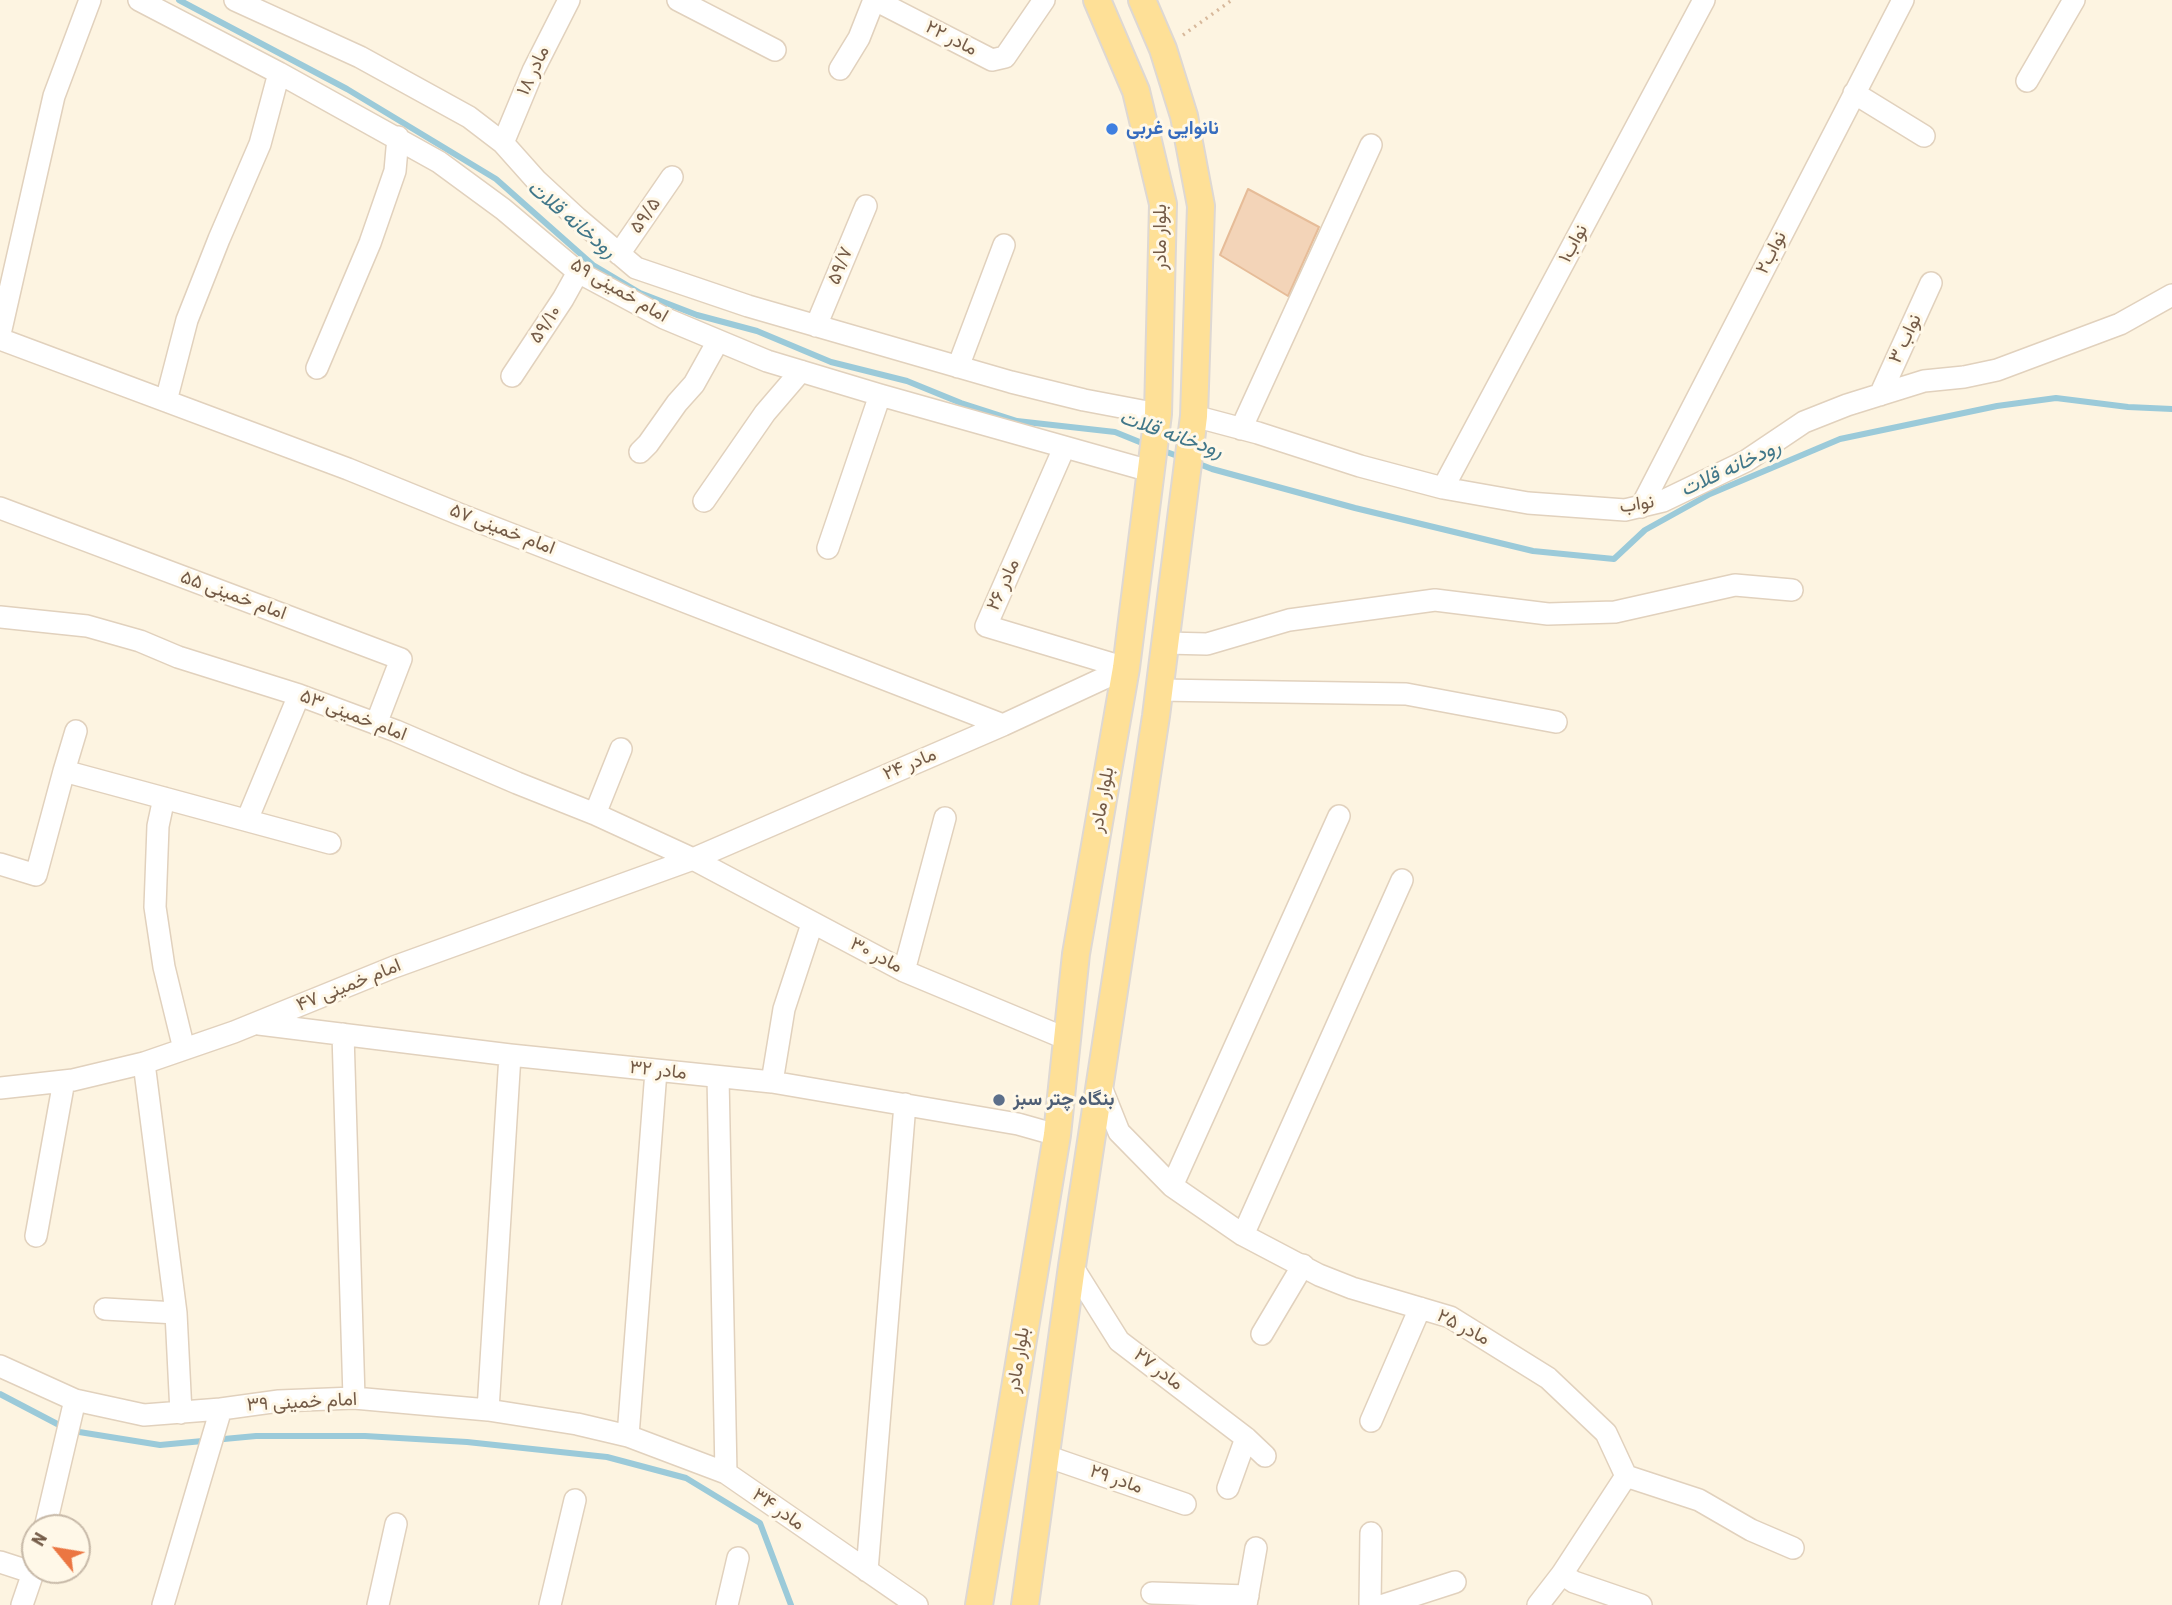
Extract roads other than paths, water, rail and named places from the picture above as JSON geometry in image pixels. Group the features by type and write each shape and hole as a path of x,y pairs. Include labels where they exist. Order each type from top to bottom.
{"main road":[{"name":"بلوار مادر","path":"979,1605 1057,1135 1076,954 1126,668 1157,421 1163,204 1136,91 1097,0"},
{"name":"بلوار مادر","path":"1025,1605 1072,1265 1160,690 1193,425 1201,206 1184,116 1164,49 1142,0"},
{"path":"1076,954 1119,961"}],"street":[{"path":"0,337 54,96 90,0"},
{"name":"امام خمینی ۵۹","path":"139,0 398,137 439,162 503,209 578,272 664,318 767,361 880,395 1064,448 1151,464"},
{"name":"امام خمینی ۵۹","path":"235,0 360,57 469,117 503,143 536,180 636,268 704,293 816,327 1157,421"},
{"name":"مادر ۱۸","path":"503,143 533,71 569,0"},
{"path":"678,0 775,50"},
{"path":"841,69 859,38 874,0"},
{"name":"مادر ۲۲","path":"874,0 992,60 1005,57 1044,0"},
{"name":"نواب۱","path":"1443,488 1704,0"},
{"name":"نواب۲","path":"1641,507 1903,0"},
{"path":"2028,81 2074,0"},
{"path":"166,401 187,320 260,144 279,73"},
{"path":"1854,93 1924,136"},
{"path":"317,368 370,243 395,172 398,137"},
{"path":"1241,429 1371,145"},
{"name":"۵۹/۵","path":"620,254 672,177"},
{"name":"۵۹/۷","path":"816,327 866,206"},
{"path":"958,367 1004,245"},
{"name":"۵۹/۱۰","path":"512,376 564,299 578,272"},
{"name":"نواب ۳","path":"1880,395 1931,283"},
{"name":"نواب","path":"1193,425 1241,429 1360,466 1443,488 1528,503 1625,510 1663,501 1746,461 1804,422 1924,381 1997,370 2120,324 2172,295"},
{"name":"امام خمینی ۵۷","path":"0,337 348,469 1003,725"},
{"path":"640,452 695,384 718,341"},
{"path":"704,501 765,413 801,371"},
{"path":"828,548 880,395"},
{"name":"مادر ۲۶","path":"1064,448 986,626 1126,668"},
{"name":"امام خمینی ۵۵","path":"0,508 401,659 376,724"},
{"path":"1166,643 1207,644 1289,620 1435,600 1548,614 1615,612 1735,586 1792,590"},
{"name":"امام خمینی ۵۳","path":"0,617 87,626 140,640 178,657 299,695 595,814 693,859"},
{"name":"مادر ۲۴","path":"693,859 1003,725 1126,668"},
{"path":"1160,690 1406,694 1556,722"},
{"path":"247,820 299,695"},
{"path":"0,864 36,875 76,731"},
{"path":"595,814 621,750"},
{"path":"64,771 330,843"},
{"path":"164,798 158,826 155,907 164,967 184,1049"},
{"path":"1172,1186 1339,816"},
{"path":"904,971 945,818"},
{"name":"مادر ۳۰","path":"693,859 904,971 1067,1039"},
{"name":"امام خمینی ۴۷","path":"0,1088 64,1081 144,1063 257,1024 394,967 693,859"},
{"path":"1243,1235 1402,880"},
{"path":"772,1082 784,1009 812,924"},
{"name":"مادر ۳۲","path":"257,1024 510,1055 772,1082 1018,1124 1057,1135"},
{"path":"343,1034 354,1398"},
{"path":"488,1410 510,1055"},
{"path":"144,1063 176,1313 181,1413"},
{"path":"628,1436 656,1071"},
{"path":"718,1077 726,1473"},
{"path":"36,1236 64,1081"},
{"name":"مادر ۲۵","path":"1101,1087 1119,1132 1172,1186 1243,1235 1319,1275 1352,1288 1450,1317 1548,1378 1606,1433 1626,1476"},
{"path":"867,1571 905,1104"},
{"name":"مادر ۲۷","path":"1072,1265 1119,1340 1246,1438 1265,1456"},
{"path":"1262,1334 1303,1265"},
{"path":"1371,1421 1420,1308"},
{"path":"105,1309 176,1313"},
{"path":"0,1366 75,1400 144,1415 220,1409"},
{"name":"امام خمینی ۳۹","path":"163,1605 220,1409 279,1401 354,1398 488,1410 577,1424 628,1436"},
{"path":"48,1514 75,1400"},
{"name":"مادر ۳۴","path":"628,1436 726,1473 917,1605"},
{"path":"1228,1488 1246,1438"},
{"name":"مادر ۲۹","path":"1046,1456 1185,1504"},
{"path":"1538,1605 1562,1574 1626,1476 1699,1500 1751,1530 1793,1548"},
{"path":"550,1605 575,1500"},
{"path":"378,1605 396,1524"},
{"path":"1370,1605 1371,1533"},
{"path":"1152,1593 1247,1600 1256,1548"},
{"path":"727,1605 738,1558"},
{"path":"0,1562 21,1567"},
{"path":"1562,1574 1574,1582 1641,1605"},
{"path":"1384,1605 1455,1582"},
{"path":"22,1605 29,1584"}],"waterway":[{"name":"رودخانه قلات","path":"179,0 347,89 496,179 593,265 640,293 697,315 757,331 831,362 907,381 961,403 1017,421 1115,432 1147,445"},
{"name":"رودخانه قلات","path":"1194,462 1355,508 1533,551 1614,559 1645,530 1710,494 1840,439 1997,406 2056,398 2128,407 2172,409"},
{"name":"رودخانه قلات","path":"1161,450 1183,458"},
{"path":"0,1394 63,1427"},
{"path":"73,1431 160,1445 256,1436 365,1436 467,1442 607,1457 686,1478 760,1523 791,1605"}],"place":[{"name":"نانوایی غربی","path":"1112,129"},
{"name":"بنگاه چتر سبز","path":"999,1100"}]}
